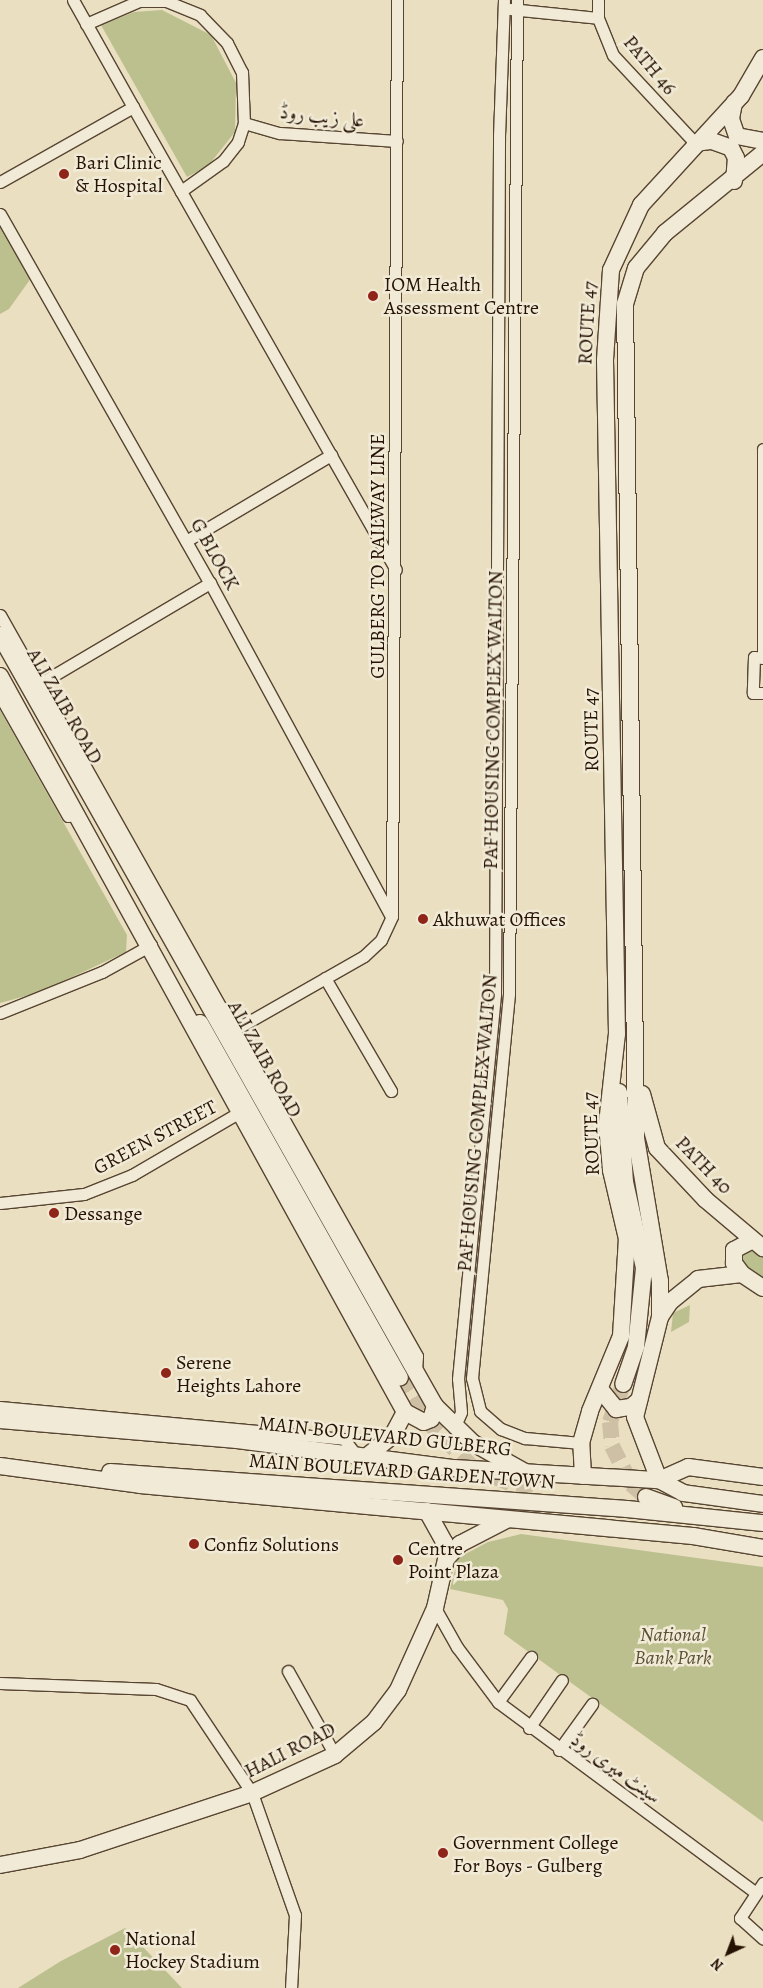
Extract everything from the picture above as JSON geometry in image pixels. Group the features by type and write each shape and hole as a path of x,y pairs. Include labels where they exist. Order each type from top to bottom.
{"main road":[{"name":"ROUTE 47","path":"582,1443 620,1336 626,1296 627,1239 612,1177 607,1124 617,1034 607,301 620,243 640,205 695,143 734,103 763,58"},
{"path":"734,103 731,119 737,136 763,140"},
{"path":"695,143 712,141 730,148 736,158 734,181"},
{"name":"ROUTE 47","path":"659,1480 637,1426 639,1400 660,1317 659,1256 637,1154 625,304 636,268 666,233 734,181 763,153"},
{"name":"ALI ZAIB ROAD","path":"0,636 434,1406 454,1428 525,1472"},
{"name":"ALI ZAIB ROAD","path":"0,676 151,945 238,1113 405,1412"},
{"path":"151,945 225,1064 400,1378"},
{"path":"617,1034 621,1148 644,1268 636,1347 623,1384"},
{"name":"PATH 40","path":"636,1065 657,1148 679,1175 758,1244"},
{"path":"758,1244 734,1250 734,1263 742,1274 763,1288"},
{"path":"660,1317 670,1302 698,1279 742,1274"},
{"path":"600,1389 616,1409 631,1407 639,1400"},
{"path":"362,1457 392,1436 405,1412 424,1422 430,1419 434,1406"},
{"name":"MAIN BOULEVARD GULBERG","path":"0,1420 525,1472 659,1480 688,1467 763,1477"},
{"path":"582,1443 583,1476"},
{"path":"0,1466 37,1469 140,1485 693,1536 763,1548"},
{"name":"MAIN BOULEVARD GARDEN TOWN","path":"37,1469 627,1508 763,1523"},
{"path":"659,1480 683,1493 763,1504"},
{"path":"532,1492 627,1508"},
{"path":"646,1497 699,1515"},
{"path":"427,1511 445,1543 446,1559"},
{"path":"446,1559 460,1544 509,1518"},
{"name":"HALI ROAD","path":"0,1865 80,1850 252,1793 335,1755 374,1722 398,1690 435,1608 446,1559"}],"street":[{"path":"73,0 397,571"},
{"name":"GULBERG TO RAILWAY LINE","path":"236,1029 364,956 381,940 392,916 397,571 397,0"},
{"name":"PATH 46","path":"598,0 598,18 613,55 695,143"},
{"path":"86,24 140,1 166,1 200,15 227,43 242,72 244,123 238,142 223,161 181,191"},
{"path":"504,4 598,18"},
{"name":"PAF HOUSING COMPLEX WALTON","path":"454,1428 461,1412 458,1379 495,994 504,4"},
{"name":"PAF HOUSING COMPLEX WALTON","path":"517,5 509,994 472,1378 480,1411 501,1429 525,1438 582,1443"},
{"path":"0,182 132,107"},
{"name":"علی زیب روڈ","path":"244,123 289,134 397,141"},
{"name":"G BLOCK","path":"0,214 210,583 392,916"},
{"path":"763,449 763,658 754,658 753,693 763,693"},
{"path":"186,541 331,456"},
{"path":"39,684 210,583"},
{"path":"0,615 236,1029 417,1356 416,1373"},
{"path":"0,696 131,924 151,945 102,972 0,1013"},
{"path":"325,978 391,1091"},
{"name":"GREEN STREET","path":"0,1204 84,1194 132,1175 238,1113"},
{"path":"0,1407 344,1439 362,1457"},
{"name":"سینٹ میری روڈ","path":"435,1608 457,1647 498,1702 529,1728 755,1892"},
{"path":"498,1702 531,1657"},
{"path":"288,1670 335,1755"},
{"path":"529,1728 562,1680"},
{"path":"0,1683 156,1689 190,1700 252,1793 295,1915 291,1988"},
{"path":"559,1750 592,1704"},
{"path":"763,1883 755,1892 740,1918 763,1939"}],"green space":[{"path":"162,10 211,35 236,83 235,132 208,166 187,177 101,25 134,12"},
{"path":"0,214 34,274 9,309 0,314"},
{"path":"0,710 127,935 126,952 40,992 0,1003"},
{"path":"763,1248 763,1288 734,1250"},
{"path":"690,1305 689,1322 671,1332 673,1313"},
{"name":"National Bank Park","path":"521,1534 763,1567 763,1822 504,1634 508,1609 503,1600 450,1589 458,1558 488,1542"},
{"name":"National Hockey Stadium","path":"125,1928 182,1988 18,1988 61,1961"}],"tunnel":[{"path":"400,1378 427,1421 473,1468 532,1492"},
{"path":"623,1384 610,1422 612,1446 631,1484 646,1497"}],"place":[{"name":"Bari Clinic & Hospital","path":"64,174"},
{"name":"IOM Health Assessment Centre","path":"373,296"},
{"name":"Akhuwat Offices","path":"423,919"},
{"name":"Dessange","path":"54,1213"},
{"name":"Serene Heights Lahore","path":"166,1373"},
{"name":"Confiz Solutions","path":"194,1544"},
{"name":"Centre Point Plaza","path":"398,1560"},
{"name":"Government College For Boys - Gulberg","path":"443,1853"},
{"name":"National Hockey Stadium","path":"115,1950"}]}
